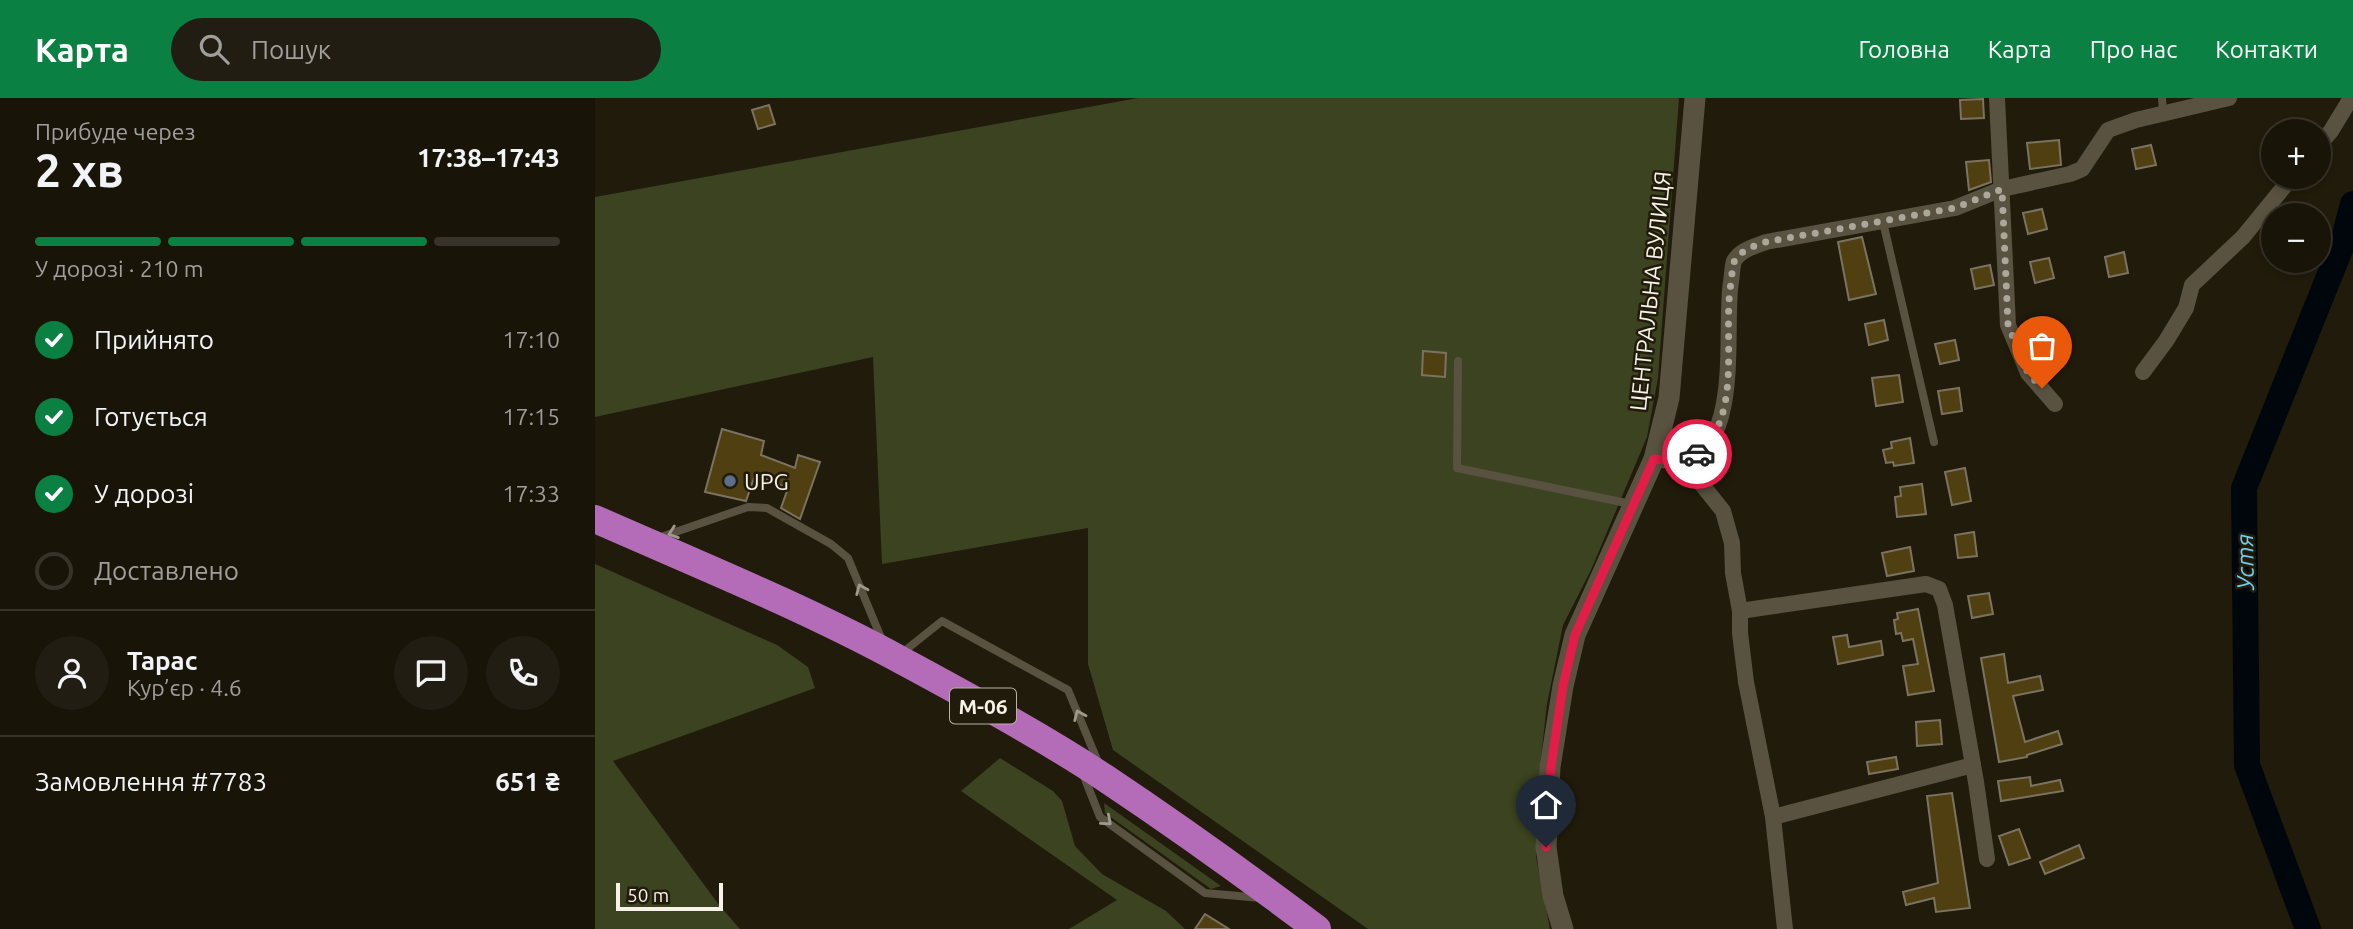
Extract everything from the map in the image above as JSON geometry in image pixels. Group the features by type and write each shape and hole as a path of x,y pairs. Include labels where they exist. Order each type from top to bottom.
{"highway":[{"name":"М-06","path":"595,519 781,602 891,655 1078,761 1317,929"}],"street":[{"name":"ЦЕНТРАЛЬНА ВУЛИЦЯ","path":"1563,929 1553,896 1546,847 1551,767 1563,686 1575,635 1654,459 1669,398 1695,98"},
{"path":"1997,98 2008,325 2028,373 2055,404"},
{"path":"1654,459 1677,461 1699,453 1713,439 1720,422 1728,378 1729,295 1734,261 1746,249 1766,242 1955,208 2002,189 2070,174 2082,169 2108,130 2163,106 2228,98"},
{"path":"2331,131 2351,98"},
{"path":"2143,372 2186,308 2192,285 2243,237 2283,189"},
{"path":"1677,461 1693,473 1723,511 1732,544 1746,682 1773,817 1785,929"},
{"path":"1740,611 1926,584 1939,589 1945,605 1987,859"},
{"path":"1773,817 1973,765"}],"lane":[{"path":"1883,222 1934,442"},
{"path":"1458,361 1457,468 1633,505"},
{"path":"647,542 748,507 767,508 831,544 848,558 891,655 942,621 1068,690 1105,778"},
{"path":"1078,761 1100,817 1205,893 1278,900"}],"green space":[{"path":"1138,98 1679,98 1658,378 1647,437 1591,570 1563,625 1547,704 1537,793 1536,857 1550,929 1368,929 1113,750 1088,664 1088,528 882,564 873,357 595,417 595,197"},
{"path":"595,564 777,645 808,667 815,688 613,761 719,905 740,929 595,929"},
{"path":"1000,758 1053,791 1062,801 1075,846 1102,874 1166,911 1185,929 1069,929 1117,900 961,791"},
{"path":"1104,803 1221,886 1211,889 1105,813"}],"building":[{"path":"1983,99 1984,118 1961,119 1960,100"},
{"path":"769,105 775,124 758,129 752,110"},
{"path":"2059,140 2061,165 2030,169 2027,143"},
{"path":"2151,145 2156,165 2136,169 2132,149"},
{"path":"1989,160 1991,182 1969,190 1966,162"},
{"path":"2042,209 2047,229 2028,234 2023,213"},
{"path":"1862,237 1876,294 1849,300 1838,242"},
{"path":"2124,252 2128,273 2109,277 2105,257"},
{"path":"2049,258 2054,278 2035,283 2030,262"},
{"path":"1990,265 1994,285 1975,289 1971,269"},
{"path":"1884,320 1888,340 1869,345 1865,324"},
{"path":"1955,340 1959,360 1940,364 1935,344"},
{"path":"1423,351 1446,353 1445,377 1422,375"},
{"path":"1899,375 1903,402 1876,406 1872,378"},
{"path":"1959,388 1962,411 1942,414 1938,391"},
{"name":"UPG","path":"722,429 764,441 761,455 795,468 798,455 820,462 800,519 781,508 788,488 755,475 746,501 705,492"},
{"path":"1910,438 1914,463 1894,466 1893,462 1886,463 1883,450 1892,448 1891,442"},
{"path":"1965,468 1971,501 1952,505 1945,472"},
{"path":"1922,484 1926,514 1897,517 1895,497 1901,496 1900,487"},
{"path":"1974,532 1977,556 1958,558 1955,535"},
{"path":"1910,547 1914,571 1887,576 1882,553"},
{"path":"1989,593 1993,614 1972,618 1968,596"},
{"path":"1918,609 1934,691 1908,695 1903,666 1918,664 1913,639 1903,641 1901,633 1896,634 1894,620 1898,619 1897,613"},
{"path":"1847,635 1849,647 1881,641 1883,655 1838,664 1833,637"},
{"path":"2004,654 2008,683 2040,676 2043,690 2013,696 2025,742 2058,731 2062,744 2027,757 1999,762 1981,658"},
{"path":"1940,720 1942,744 1917,746 1916,722"},
{"path":"1896,757 1898,769 1869,774 1867,762"},
{"path":"2030,777 2031,786 2060,780 2063,791 2001,801 1998,781"},
{"path":"1952,793 1970,908 1936,912 1934,898 1906,905 1903,892 1938,883 1927,796"},
{"path":"2019,829 2030,858 2009,865 1999,836"},
{"path":"2079,845 2084,858 2045,874 2040,862"},
{"path":"1205,914 1229,929 1195,929"}],"waterway":[{"name":"Устя","path":"2308,929 2247,765 2244,488 2343,242 2353,204"}],"way so far":[{"path":"1697,454 1713,439 1725,402 1728,378 1729,295 1734,261 1746,249 1766,242 1955,208 2002,189 2008,325 2028,373 2042,388"}],"place":[{"name":"UPG","path":"730,481"}],"route":[{"path":"1546,847 1551,767 1563,686 1575,635 1654,459 1677,461 1697,454"}]}
